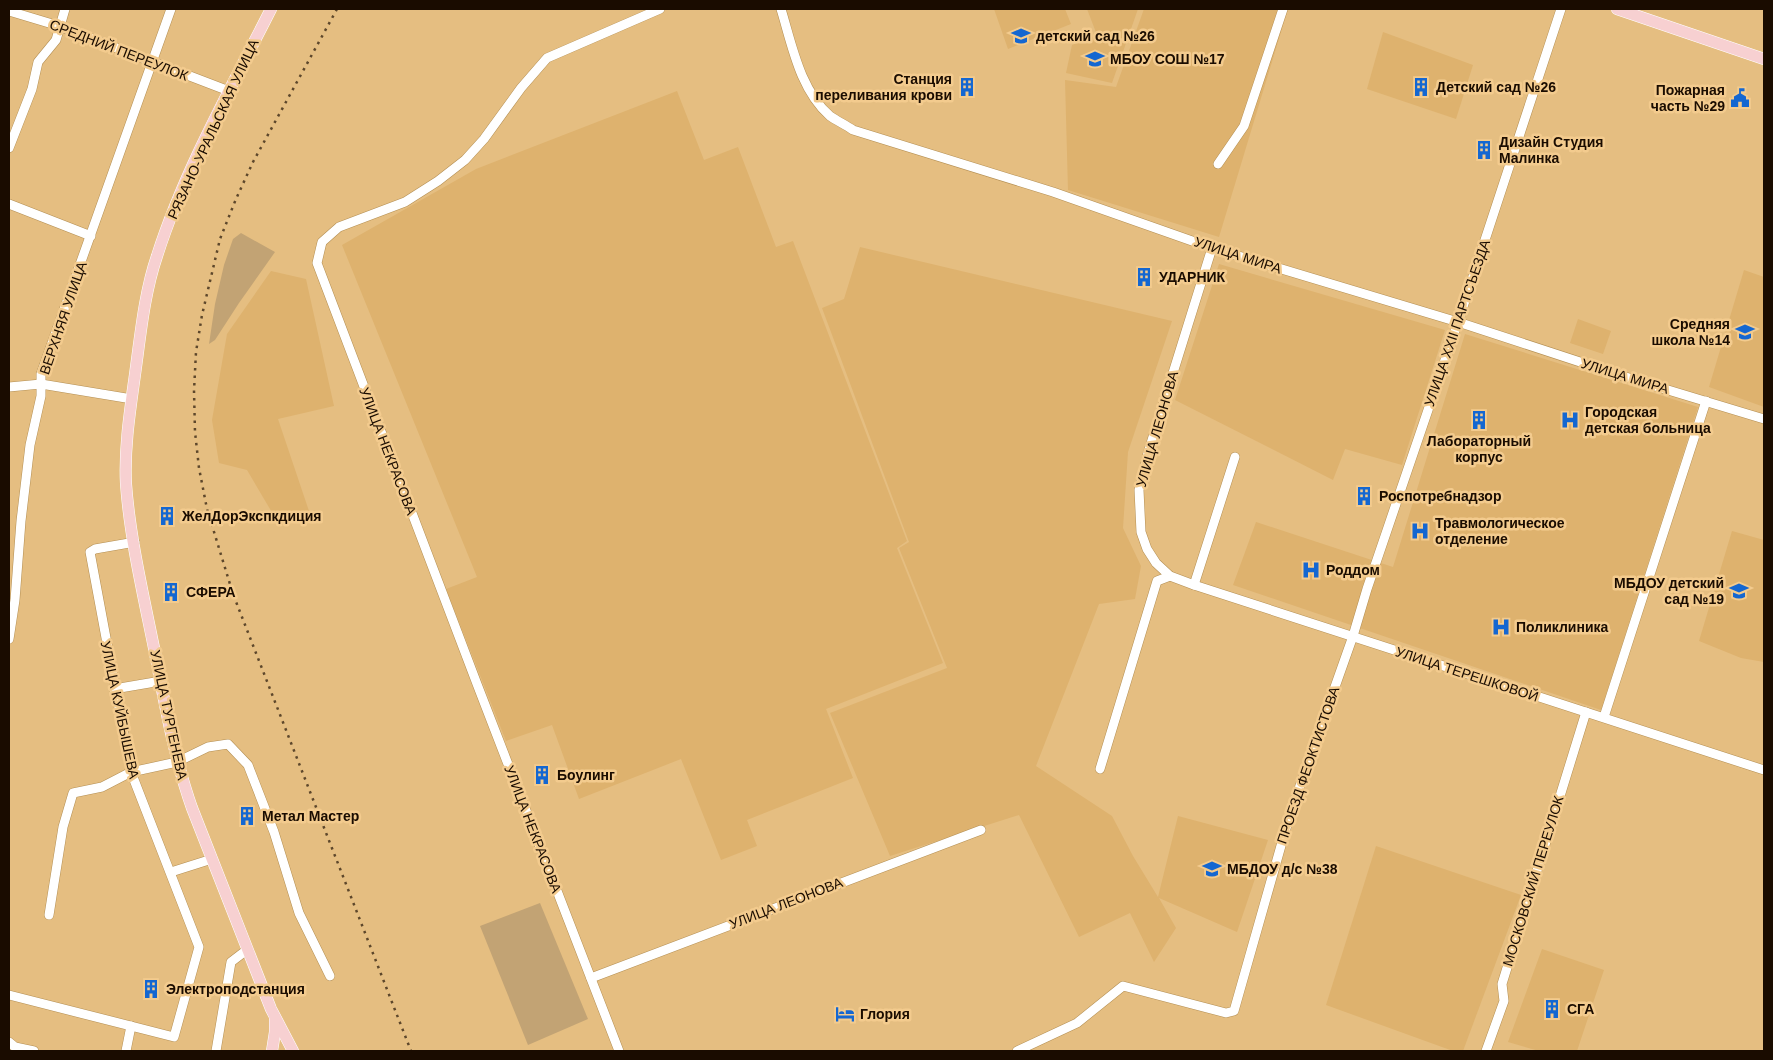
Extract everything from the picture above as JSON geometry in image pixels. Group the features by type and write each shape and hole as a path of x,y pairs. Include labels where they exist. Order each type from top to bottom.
{"main road":[{"name":"РЯЗАНО-УРАЛЬСКАЯ УЛИЦА","path":"132,399 144,312 156,258 182,189 271,9"},
{"path":"1617,9 1764,59"},
{"name":"УЛИЦА ТУРГЕНЕВА","path":"132,399 126,482 160,681 177,762 192,808 274,1016"},
{"path":"272,1051 275,1032 274,1016"},
{"path":"274,1016 293,1051"}],"street":[{"path":"9,148 32,89 38,62 56,40 65,9"},
{"name":"ВЕРХНЯЯ УЛИЦА","path":"9,639 15,600 21,521 30,445 41,396 41,374 172,9"},
{"name":"УЛИЦА НЕКРАСОВА","path":"619,1051 476,684 317,264 322,242 339,227 405,202 438,181 465,160 484,139 521,88 547,58 660,9"},
{"name":"УЛИЦА МИРА","path":"781,9 801,72 812,94 830,116 853,130 1053,192 1212,248 1458,322 1635,380 1764,419"},
{"path":"1218,164 1244,126 1283,9"},
{"name":"УЛИЦА XXII ПАРТСЪЕЗДА","path":"1353,636 1367,589 1458,322 1561,9"},
{"name":"СРЕДНИЙ ПЕРЕУЛОК","path":"9,11 59,26 229,91"},
{"path":"9,204 91,236"},
{"name":"УЛИЦА ЛЕОНОВА","path":"1170,576 1156,563 1147,549 1141,532 1139,490 1148,453 1212,248"},
{"path":"9,387 41,384 132,399"},
{"path":"1604,717 1706,400"},
{"path":"1194,585 1235,457"},
{"name":"УЛИЦА КУЙБЫШЕВА","path":"131,1026 174,1037 199,947 131,772 114,689 90,552 95,549 135,542"},
{"path":"1100,769 1157,581 1170,576"},
{"name":"УЛИЦА ТЕРЕШКОВОЙ","path":"1170,576 1764,770"},
{"name":"ПРОЕЗД ФЕОКТИСТОВА","path":"1017,1051 1077,1024 1122,986 1226,1013 1234,1011 1290,814 1353,636"},
{"path":"114,689 160,681"},
{"name":"МОСКОВСКИЙ ПЕРЕУЛОК","path":"1486,1051 1504,1001 1502,984 1586,712"},
{"path":"49,915 63,827 73,793 102,787 131,772 177,762 208,747 228,744 248,765 274,832 299,913 330,976"},
{"name":"УЛИЦА ЛЕОНОВА","path":"591,978 981,830"},
{"path":"171,872 212,859"},
{"path":"216,1051 231,962 248,948"},
{"path":"9,995 131,1026 126,1051"},
{"path":"9,1042 15,1047 34,1051"}],"shaded area":[{"name":"детский сад №26","path":"994,9 1065,9 1071,24 1008,49"},
{"name":"МБОУ СОШ №17","path":"1087,9 1138,9 1112,83 1066,73 1072,45 1097,35"},
{"path":"1144,9 1288,9 1219,237 1068,190 1065,80 1116,87"},
{"path":"1383,32 1473,65 1456,119 1367,89"},
{"path":"677,91 704,160 738,147 776,247 793,241 907,541 897,548 943,663 826,709 853,778 747,820 757,846 721,860 681,759 579,799 552,725 506,741 446,589 477,577 342,245 476,169"},
{"path":"241,233 275,252 215,340 209,344 215,304 224,265 233,239"},
{"path":"860,247 1172,321 1128,452 1123,528 1141,566 1135,599 1099,604 1036,766 1112,816 1158,897 1178,816 1268,840 1237,932 1159,898 1176,928 1154,962 1130,913 1079,937 1019,815 890,856 830,713 947,668 899,548 909,542 822,308 844,299"},
{"path":"1219,264 1445,330 1402,465 1345,449 1333,480 1175,400"},
{"name":"Средняя школа №14","path":"1744,270 1764,277 1764,407 1709,387"},
{"path":"271,271 306,279 334,406 278,419 310,514 280,526 247,470 219,463 212,420 227,334"},
{"path":"1578,319 1611,331 1603,354 1570,343"},
{"path":"1465,334 1698,407 1601,710 1233,585 1256,522 1393,567"},
{"name":"МБДОУ детский сад №19","path":"1732,531 1764,540 1764,662 1741,658 1699,641"},
{"path":"1376,846 1521,895 1463,1051 1453,1051 1326,1005"},
{"path":"540,903 588,1019 528,1045 480,926"},
{"path":"1542,949 1604,970 1577,1051 1539,1051 1508,1042"}],"railway":[{"path":"337,9 253,162 220,239 202,315 196,352 194,391 195,432 199,468 207,509 233,594 411,1051"}],"place":[{"name":"детский сад №26","path":"1021,36"},
{"name":"МБОУ СОШ №17","path":"1095,59"},
{"name":"Станция переливания крови","path":"967,87"},
{"name":"Детский сад №26","path":"1421,87"},
{"name":"Пожарная часть №29","path":"1740,98"},
{"name":"Дизайн Студия Малинка","path":"1484,150"},
{"name":"УДАРНИК","path":"1144,277"},
{"name":"Средняя школа №14","path":"1745,332"},
{"name":"Лабораторный корпус","path":"1479,420"},
{"name":"Городская детская больница","path":"1570,420"},
{"name":"Роспотребнадзор","path":"1364,496"},
{"name":"ЖелДорЭкспкдиция","path":"167,516"},
{"name":"Травмологическое отделение","path":"1420,531"},
{"name":"Роддом","path":"1311,570"},
{"name":"МБДОУ детский сад №19","path":"1739,591"},
{"name":"СФЕРА","path":"171,592"},
{"name":"Поликлиника","path":"1501,627"},
{"name":"Боулинг","path":"542,775"},
{"name":"Метал Мастер","path":"247,816"},
{"name":"МБДОУ д/с №38","path":"1212,869"},
{"name":"Электроподстанция","path":"151,989"},
{"name":"СГА","path":"1552,1009"},
{"name":"Глория","path":"845,1014"}]}
